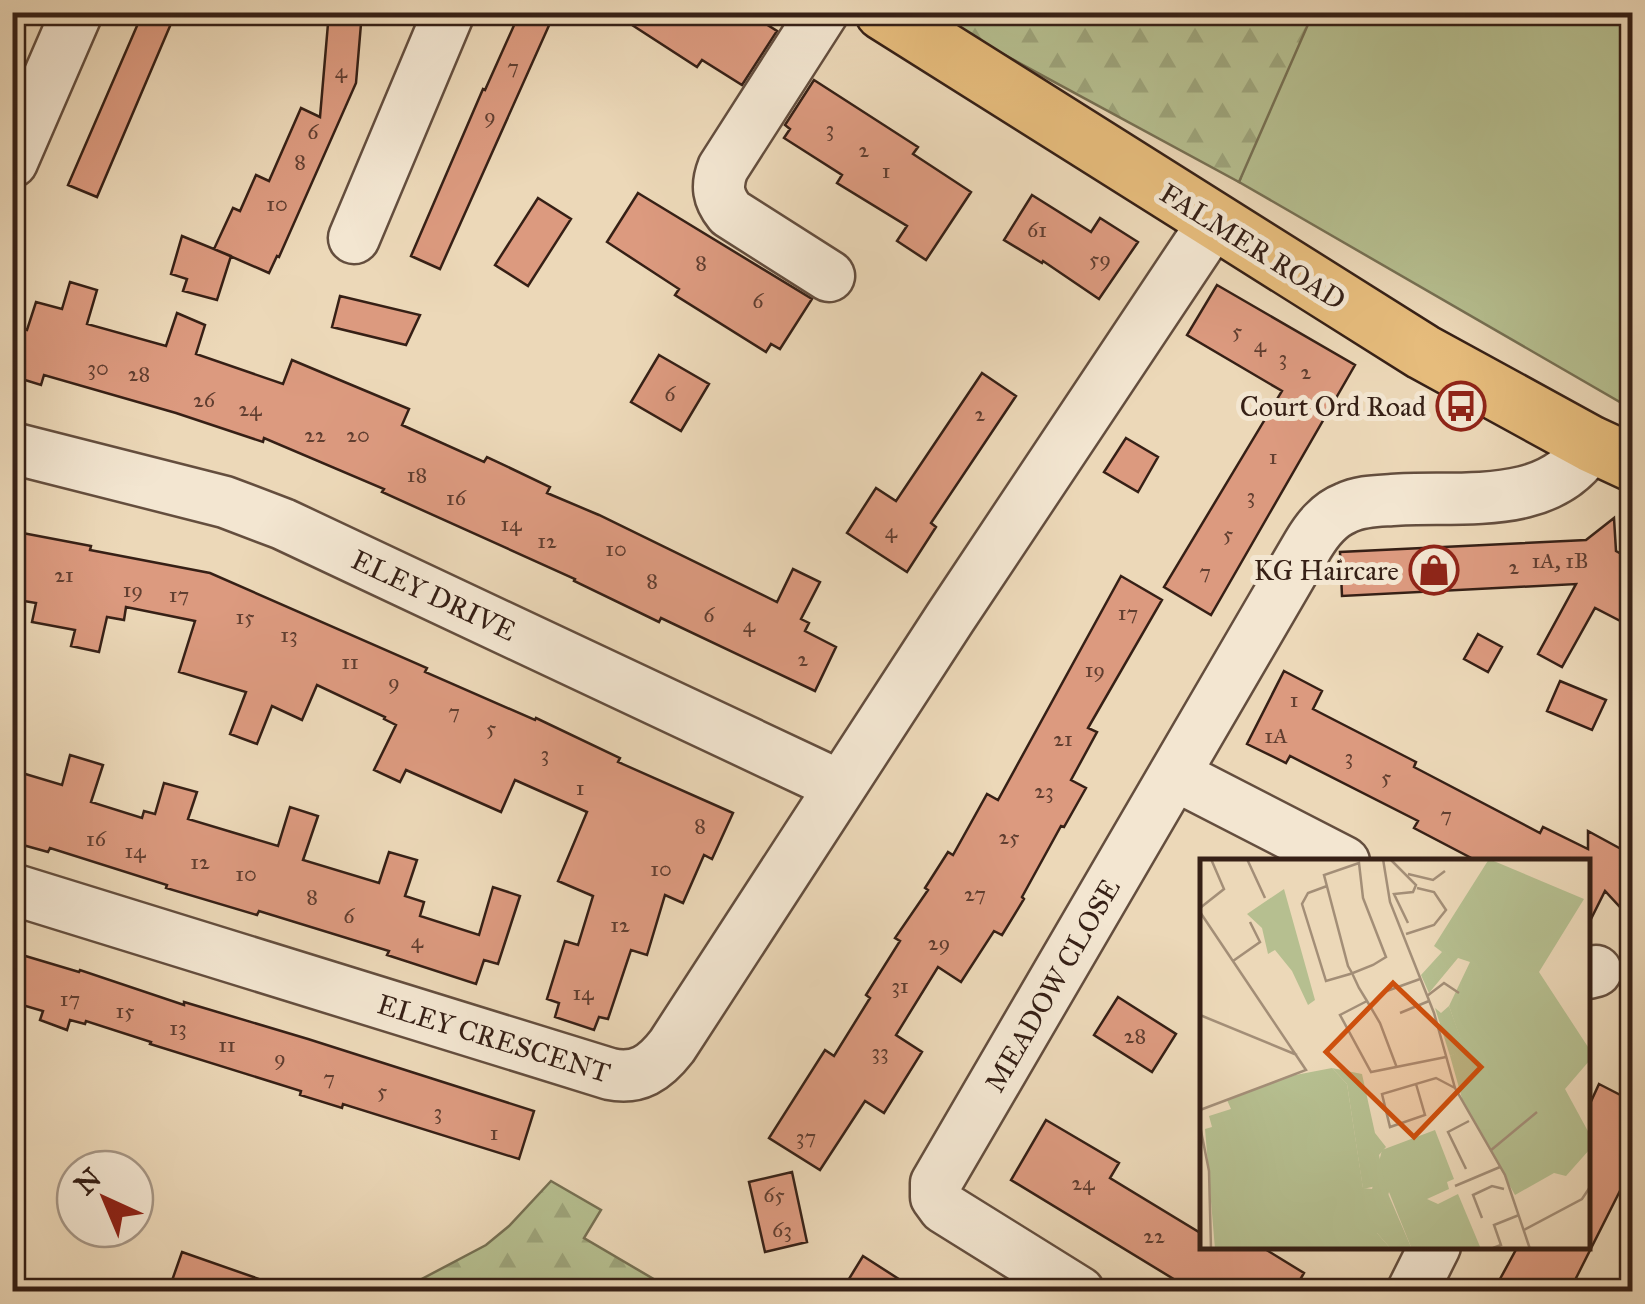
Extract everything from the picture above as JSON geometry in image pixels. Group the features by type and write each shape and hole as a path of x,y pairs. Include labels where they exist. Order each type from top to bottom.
{"main road":[{"name":"FALMER ROAD","path":"883,12 1422,352 1612,454"}],"street":[{"path":"12,162 78,12"},
{"path":"354,238 449,12"},
{"path":"823,12 722,168 718,181 722,203 730,213 828,276"},
{"path":"840,786 1212,221"},
{"name":"ELEY DRIVE","path":"12,448 225,502 283,524 840,786"},
{"name":"MEADOW CLOSE","path":"1079,1292 944,1208 918,1204 936,1184 1318,529 1331,516 1366,502 1476,499 1532,490 1560,477 1583,459 1612,454"},
{"path":"1175,775 1338,859"},
{"name":"ELEY CRESCENT","path":"12,889 627,1077 652,1068 672,1046 840,786"},
{"path":"1412,1292 1433,1249"}],"green space":[{"path":"927,13 1313,13 1239,182"},
{"path":"1302,13 1632,13 1632,409 1239,182"},
{"path":"551,1181 601,1210 584,1238 674,1291 399,1291 486,1245"}],"building":[{"path":"143,12 176,12 97,197 68,185"},
{"path":"329,12 362,12 356,83 269,273 214,249 233,208 240,211 256,175 269,181 301,108 320,117"},
{"path":"520,12 555,12 440,269 411,256"},
{"path":"612,12 747,12 777,31 742,85 702,60 697,67"},
{"path":"814,80 918,147 913,154 971,192 926,260 897,241 907,226 837,183 842,175 784,138 790,129 785,125"},
{"path":"638,193 812,299 780,349 771,344 766,352 675,295 679,289 607,242"},
{"path":"1032,195 1091,232 1100,218 1138,242 1099,299 1004,240"},
{"path":"538,198 571,219 528,286 495,265"},
{"path":"182,236 231,256 217,300 183,291 187,279 171,274"},
{"path":"70,282 97,290 87,324 166,346 177,313 205,325 196,354 283,384 292,360 409,409 402,425 484,462 487,457 550,487 547,493 777,602 793,569 820,582 801,619 809,623 805,631 836,647 815,691 661,618 659,622 575,579 382,492 384,489 264,438 263,442 44,375 41,385 12,376 12,326 27,330 36,302 62,309"},
{"path":"1217,285 1355,365 1211,615 1164,587 1282,391 1187,335"},
{"path":"340,296 420,315 406,345 332,327"},
{"path":"659,355 709,384 681,431 631,402"},
{"path":"982,373 1016,396 931,523 936,527 907,572 847,533 876,488 896,501"},
{"path":"1126,438 1158,457 1138,492 1104,472"},
{"path":"1614,518 1616,551 1632,560 1632,627 1595,608 1562,667 1538,654 1576,584 1342,596 1340,552 1586,540"},
{"path":"12,531 210,573 427,668 425,672 536,718 620,758 618,762 733,813 712,859 704,855 683,903 665,895 647,955 631,950 608,1019 599,1017 594,1030 555,1017 559,1003 547,999 565,941 578,945 593,896 558,881 587,812 515,780 501,812 406,770 400,782 374,770 396,725 317,685 302,720 272,706 257,744 230,734 246,692 179,672 195,621 126,607 124,620 107,617 99,652 71,646 75,630 32,622 36,603 12,599"},
{"path":"1121,576 1162,600 1088,728 1097,732 1071,780 1086,788 1002,935 994,931 961,982 938,967 896,1035 922,1052 884,1113 865,1101 820,1170 769,1138 825,1050 834,1056 900,941 895,938 948,852 953,855 987,794 998,800"},
{"path":"1478,634 1502,647 1488,672 1464,659"},
{"path":"1284,671 1322,691 1313,709 1416,762 1414,767 1540,833 1543,827 1588,849 1588,831 1632,855 1632,920 1605,891 1590,921 1590,859 1473,859 1414,828 1418,821 1290,756 1286,763 1247,744"},
{"path":"1560,681 1606,700 1592,730 1547,711"},
{"path":"70,755 103,765 91,802 142,818 144,811 155,814 164,783 197,792 188,819 278,846 290,807 318,816 303,860 379,883 389,852 417,860 405,896 424,902 420,916 479,935 493,887 520,896 498,964 484,960 476,984 387,955 389,951 259,911 257,915 166,888 167,885 50,848 48,852 12,842 12,770 62,785"},
{"path":"12,952 308,1039 534,1111 519,1159 343,1104 342,1108 300,1095 301,1091 86,1021 85,1024 70,1020 67,1030 40,1020 43,1011 12,1002"},
{"path":"1118,997 1176,1034 1152,1072 1094,1035"},
{"path":"1599,1084 1632,1101 1632,1167 1569,1292 1524,1292 1500,1279 1516,1249 1590,1249 1590,1104"},
{"path":"1046,1120 1119,1163 1110,1178 1200,1233 1200,1249 1265,1249 1304,1273 1293,1292 1195,1292 1011,1180"},
{"path":"792,1172 807,1242 765,1252 749,1182"},
{"path":"182,1252 282,1287 281,1292 168,1292"},
{"path":"863,1256 919,1292 841,1292"}],"place":[{"name":"Court Ord Road","path":"1461,406"},
{"name":"KG Haircare","path":"1434,570"}]}
